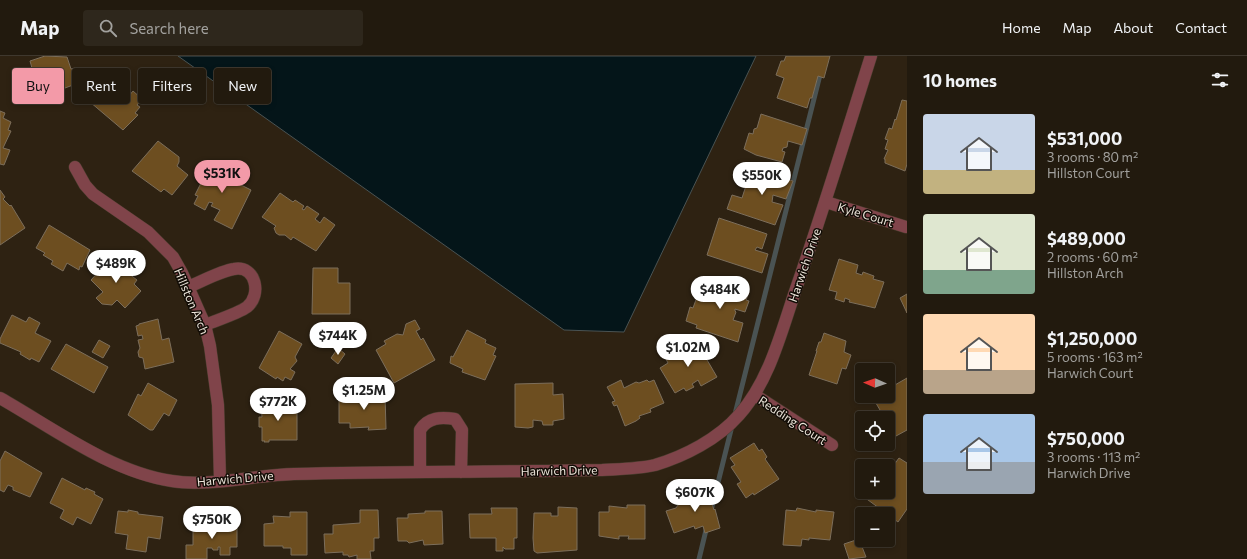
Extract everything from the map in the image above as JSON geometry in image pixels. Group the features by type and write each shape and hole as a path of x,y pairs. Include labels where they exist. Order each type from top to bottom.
{"street":[{"name":"Harwich Drive","path":"0,398 78,445 119,465 139,473 173,482 220,480 289,474 624,469 655,465 695,449 720,433 738,417 755,395 773,357 826,202 871,56"},
{"name":"Hillston Arch","path":"75,167 85,185 93,194 148,232 173,257 188,287 205,325 210,346 218,405 220,480"},
{"name":"Kyle Court","path":"826,202 906,227"},
{"path":"188,287 234,269 245,270 252,275 256,283 252,300 247,307 205,325"},
{"name":"Redding Court","path":"755,395 832,445"},
{"path":"420,472 420,430 430,420 440,418 455,419 462,430 461,472"}],"shaded area":[{"path":"178,56 756,56 624,332 564,330 246,104 271,104 271,68 214,68 214,82 206,76 206,68 195,68"}],"building":[{"path":"45,56 67,57 72,69 72,85 64,88 64,68 32,68 30,61"},
{"path":"786,56 830,56 824,78 818,76 812,98 810,98 807,108 777,98 784,78 776,75 781,61 784,61"},
{"path":"133,91 138,95 137,105 140,107 135,113 138,115 123,130 92,104 130,104 130,95"},
{"path":"902,100 907,101 907,164 905,171 885,163 884,159 888,150 885,149 888,140 885,139 889,128 892,129 895,119 896,120"},
{"path":"0,111 5,113 3,118 11,122 8,130 11,131 3,148 10,150 4,165 0,164"},
{"path":"761,114 807,129 802,145 788,141 787,147 783,148 782,151 785,152 782,162 756,155 744,149 749,133 753,134 754,129 757,128"},
{"path":"158,141 179,157 177,166 188,175 172,195 164,189 161,192 132,171"},
{"path":"212,161 232,169 227,178 230,180 234,177 239,180 239,184 251,190 232,229 214,220 220,210 211,206 213,203 209,202 205,210 194,204 198,196 195,195"},
{"path":"752,167 793,181 786,199 773,195 772,202 783,205 775,225 727,209 732,195 742,198"},
{"path":"0,190 5,197 3,199 10,206 11,205 25,228 0,245"},
{"path":"280,193 293,202 295,200 304,206 302,209 304,210 307,206 319,214 315,219 320,223 324,217 335,225 316,251 293,237 291,240 285,235 279,235 276,233 274,228 276,226 262,217"},
{"path":"719,218 767,234 762,249 757,247 755,250 768,254 762,273 707,255"},
{"path":"49,225 90,250 79,270 67,263 63,271 51,264 53,261 43,255 45,253 36,248"},
{"path":"113,256 126,268 124,270 137,280 134,284 141,291 125,308 117,300 112,305 102,304 96,298 103,292 91,280"},
{"path":"839,259 858,265 856,273 862,275 863,272 874,276 873,279 884,282 875,308 849,302 850,300 845,298 844,302 835,299 837,292 829,290"},
{"path":"313,268 338,268 338,283 350,283 350,314 312,314"},
{"path":"712,279 749,292 746,300 749,301 745,312 735,309 736,312 733,320 743,323 738,342 696,328 697,325 686,321 690,307 693,308 697,297 702,295 706,296"},
{"path":"907,294 907,313 900,298"},
{"path":"12,315 26,322 29,317 40,323 35,333 51,341 39,362 31,358 30,360 20,354 21,352 0,343 0,339"},
{"path":"158,319 162,340 169,338 174,362 145,369 143,358 139,357 138,352 140,348 138,340 143,339 142,335 138,336 136,326"},
{"path":"415,320 420,329 416,331 421,340 423,338 435,360 394,383 376,350 386,344 384,341 397,334 403,335 406,324"},
{"path":"339,329 352,336 348,344 335,337"},
{"path":"467,330 486,340 485,343 496,348 493,355 496,356 485,380 462,372 463,369 450,363 451,356 453,357"},
{"path":"279,331 302,344 295,357 297,361 290,369 295,372 291,380 285,377 283,381 277,377 276,379 259,368"},
{"path":"824,333 846,341 844,352 851,355 846,369 842,368 837,384 809,375 819,342 821,342"},
{"path":"689,339 696,341 717,377 701,386 698,380 692,384 694,387 686,391 684,388 675,393 660,368 668,363 666,359 679,352 682,344"},
{"path":"99,340 110,346 103,358 92,352"},
{"path":"66,344 108,367 94,393 51,369"},
{"path":"338,348 345,354 338,364 331,358"},
{"path":"907,378 907,430 896,436 895,411 881,411 876,403 895,403 895,385"},
{"path":"621,380 624,388 636,382 639,383 647,380 649,382 654,380 664,403 650,409 651,412 639,416 640,418 636,421 625,426 617,405 614,406 612,402 615,401 607,387"},
{"path":"148,383 177,400 169,416 164,413 153,430 150,430 128,415 138,394 141,396"},
{"path":"553,383 553,395 563,394 564,419 553,421 553,425 543,425 542,421 533,420 533,427 515,427 515,384"},
{"path":"359,389 370,389 370,396 385,395 386,429 368,430 369,427 350,428 350,423 339,423 340,397 359,399"},
{"path":"261,403 288,403 288,407 297,407 297,440 262,441 262,427 259,427 259,417 262,417"},
{"path":"754,443 759,451 762,449 767,457 765,459 779,479 754,495 753,493 746,498 737,484 741,482 731,467 735,465 730,458"},
{"path":"5,451 42,473 30,497 13,490 13,487 8,485 4,492 0,490 0,461"},
{"path":"899,458 907,463 907,509 898,522 895,520 895,507 878,507 867,499 895,499 895,463"},
{"path":"62,478 85,490 86,488 95,492 94,494 103,499 91,524 77,517 73,525 60,518 64,510 50,503"},
{"path":"706,487 714,510 715,509 720,528 705,533 703,526 695,529 694,526 674,533 666,511 676,508 678,505 683,503 682,501 691,498 689,492"},
{"path":"627,505 645,505 645,539 628,539 629,536 619,536 619,539 599,536 599,512 609,512 609,506 627,508"},
{"path":"558,507 577,508 577,550 537,553 534,551 533,538 534,513 551,513 551,516 558,516"},
{"path":"491,508 517,508 517,538 514,538 514,549 505,549 503,547 503,551 496,551 496,538 470,538 469,514 492,514"},
{"path":"797,508 816,512 816,510 834,512 830,540 809,538 809,540 802,539 801,546 783,545 786,510 796,511"},
{"path":"128,510 138,512 138,514 163,517 160,539 148,537 146,552 126,549 128,535 115,533 118,511 128,512"},
{"path":"360,510 378,510 379,538 374,538 374,551 370,551 371,559 357,559 357,555 349,557 348,555 343,555 343,552 325,553 324,534 333,534 333,525 360,523"},
{"path":"425,511 442,511 443,544 424,545 423,540 409,543 407,541 398,541 397,518 408,518 408,514 425,513"},
{"path":"290,512 307,512 307,555 291,555 291,548 283,548 283,546 264,546 264,524 274,523 273,516 290,517"},
{"path":"219,521 226,521 226,523 237,523 237,547 230,547 230,555 220,555 220,547 218,547 218,550 207,548 207,559 186,559 186,545 193,545 193,525 219,523"},
{"path":"855,540 855,547 862,547 866,557 849,559 844,544"}],"waterway":[{"path":"735,414 821,71"},
{"path":"711,511 732,426"},
{"path":"699,559 707,526"}]}
